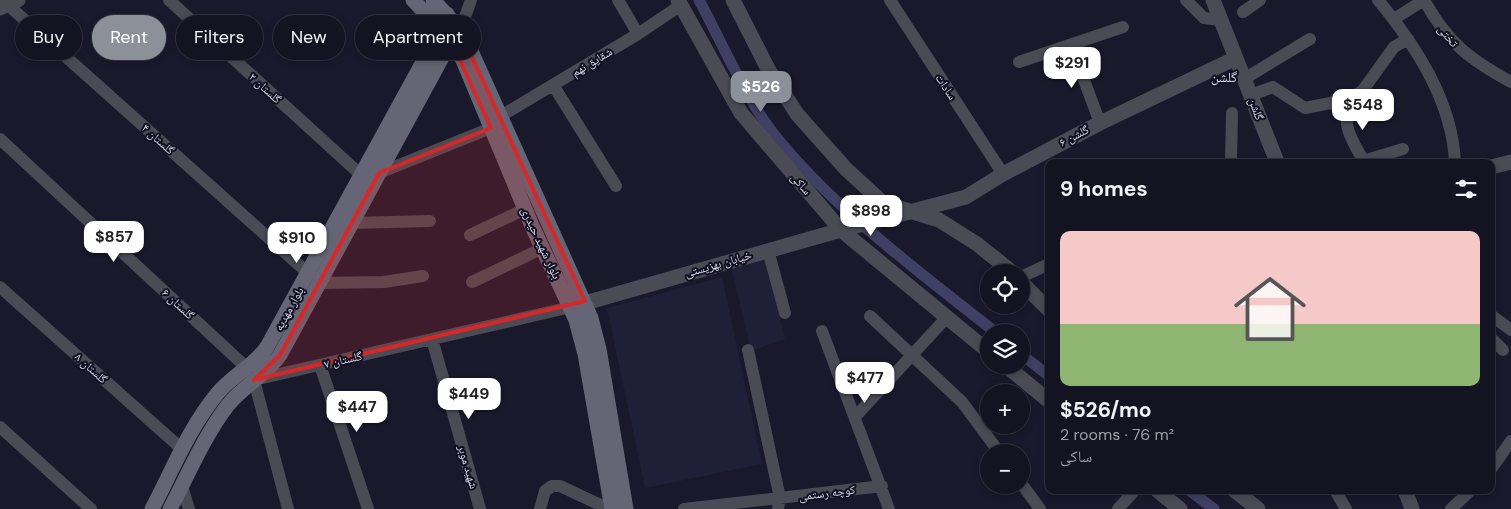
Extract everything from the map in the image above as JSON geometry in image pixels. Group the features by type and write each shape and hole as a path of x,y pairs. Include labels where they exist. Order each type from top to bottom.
{"main road":[{"name":"بلوار شهید حیدری","path":"413,0 430,15"},
{"name":"بلوار مهدیه","path":"433,0 447,15"},
{"name":"بلوار مهدیه","path":"152,509 183,450 218,392 250,374 275,363 361,175 434,60"},
{"name":"بلوار مهدیه","path":"315,278 352,223 438,60"},
{"name":"بلوار شهید حیدری","path":"463,60 525,209 571,307 585,354 610,509"},
{"name":"بلوار شهید حیدری","path":"467,60 501,116 545,219 585,301 599,349 626,509"},
{"name":"بلوار مهدیه","path":"170,509 227,407 250,374"}],"street":[{"name":"گلستان ۲","path":"168,0 361,175"},
{"path":"463,15 472,0"},
{"path":"618,0 638,34"},
{"path":"733,0 768,68 797,114 846,169 883,202 897,209 913,211 940,220 1002,264"},
{"name":"سادات","path":"890,0 1003,174"},
{"path":"1186,0 1204,18 1221,20"},
{"name":"گلشن","path":"1213,0 1276,159"},
{"path":"1243,12 1260,0"},
{"path":"1378,0 1394,19 1431,74 1449,128 1454,159"},
{"name":"تختی","path":"1394,19 1424,0 1434,18 1457,48 1511,82"},
{"name":"شقایق نهم","path":"501,116 638,34 680,2"},
{"name":"ساکی","path":"680,2 741,113 846,228 980,345"},
{"name":"گلستان ۴","path":"9,4 315,278"},
{"path":"1019,62 1123,27"},
{"path":"1244,79 1310,39"},
{"path":"1250,96 1273,87 1304,108 1351,99 1363,90 1394,47 1408,39"},
{"path":"1070,45 1100,123"},
{"name":"گلشن ۶","path":"884,218 966,197 1003,174 1100,123 1236,58"},
{"path":"553,85 616,186"},
{"path":"1351,99 1345,117 1346,126 1362,159"},
{"path":"1231,159 1232,113"},
{"path":"379,173 491,128"},
{"name":"گلستان ۶","path":"0,138 250,374"},
{"path":"1373,159 1403,149"},
{"path":"1495,166 1511,162"},
{"path":"470,235 525,209"},
{"name":"خیابان بهزیستی","path":"571,307 585,301 884,218"},
{"path":"352,223 430,221"},
{"path":"472,282 543,248"},
{"path":"768,250 785,313"},
{"path":"1030,274 1045,266"},
{"path":"315,278 384,282 423,276"},
{"name":"گلستان ۸","path":"0,287 183,450"},
{"path":"1030,291 1045,306"},
{"name":"گلستان ۷","path":"250,374 320,365 571,307"},
{"path":"870,316 962,402 993,444"},
{"path":"855,417 946,317"},
{"path":"1495,318 1511,330"},
{"path":"822,331 882,486 889,509"},
{"name":"شهید موبر","path":"432,339 480,509"},
{"path":"1495,342 1503,350"},
{"path":"748,350 779,504"},
{"path":"320,365 368,509"},
{"path":"250,374 288,509"},
{"path":"1016,374 1045,398"},
{"path":"0,427 91,509"},
{"path":"1495,463 1511,441"},
{"path":"182,486 189,509"},
{"path":"540,509 545,491 552,486 560,486 610,509"},
{"name":"کوچه رستمی","path":"684,509 779,504 882,486"},
{"path":"1029,494 1040,509"},
{"path":"1123,507 1132,494"},
{"path":"1162,494 1180,509"},
{"path":"1239,494 1258,509"},
{"path":"1337,494 1346,509"},
{"path":"1406,494 1412,509"},
{"path":"1451,509 1467,494"}],"highlighted area":[{"path":"460,31 585,301 254,380 280,355 379,173 491,128 451,41"}],"shaded area":[{"path":"766,259 785,339 751,351 732,270"},
{"path":"722,277 762,464 645,488 607,308"}],"waterway":[{"path":"699,0 747,93 758,112 782,144 806,171 857,220 911,266 985,324"},
{"path":"1030,361 1045,373"},
{"path":"1194,494 1214,509"}],"district":[{"name":"گلشن","path":"1224,77"}]}
